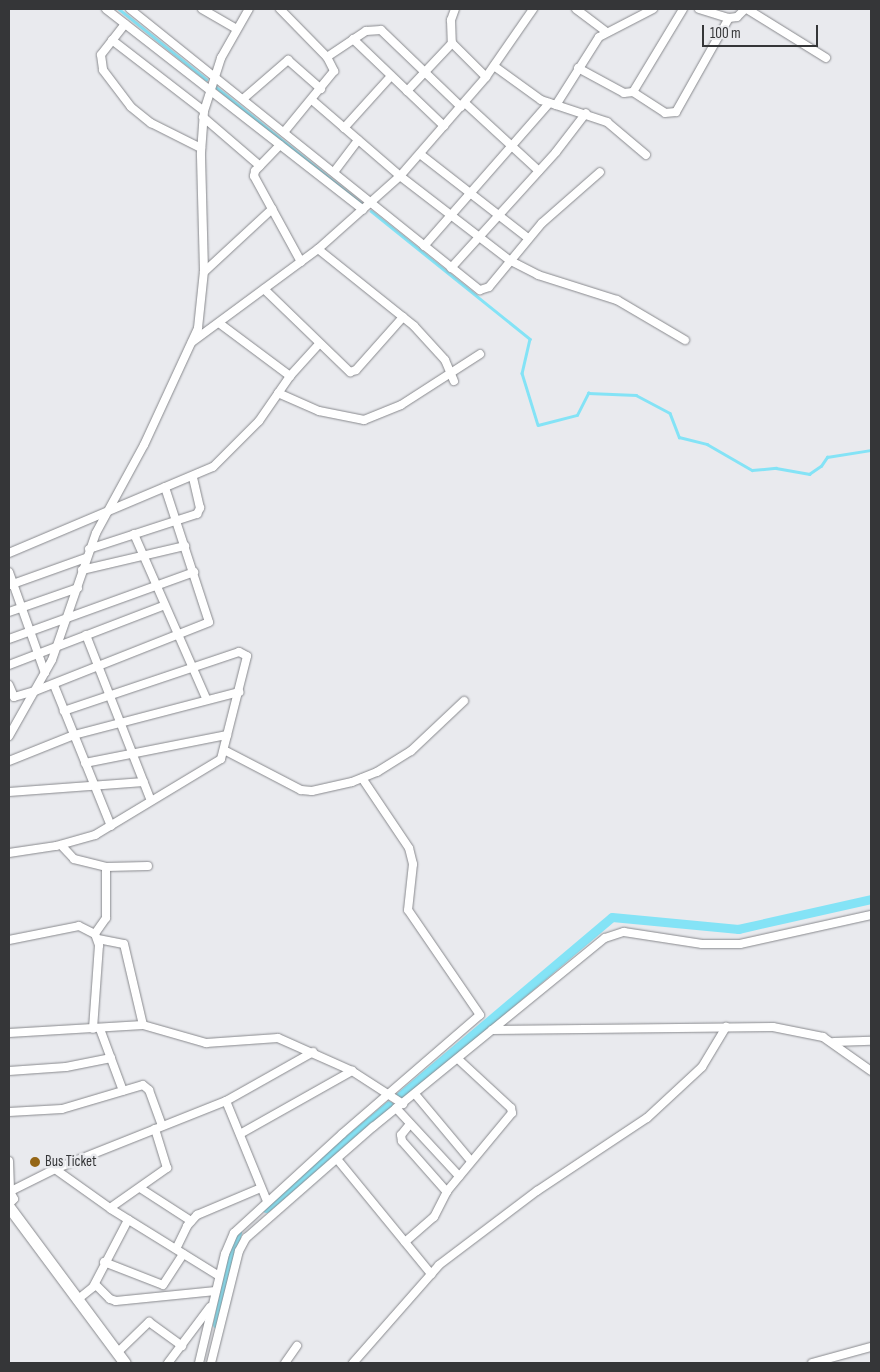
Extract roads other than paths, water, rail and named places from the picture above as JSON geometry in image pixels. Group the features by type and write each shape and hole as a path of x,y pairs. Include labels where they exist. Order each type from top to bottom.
{"street":[{"path":"106,9 363,210"},
{"path":"130,9 334,172 474,288 483,290 528,238 600,172"},
{"path":"202,9 236,29"},
{"path":"9,736 45,673 58,645 78,588 86,558 192,342 200,317 204,272 201,148 203,114 214,77 236,29 249,9"},
{"path":"280,9 327,57 334,72 284,132"},
{"path":"455,9 451,20 452,43 486,78"},
{"path":"192,342 318,249 372,203 400,176 486,78 533,9"},
{"path":"576,9 606,32"},
{"path":"424,246 512,145 553,104 590,48 606,32 649,9"},
{"path":"633,92 683,9"},
{"path":"699,9 729,18 737,17 746,9 826,58"},
{"path":"578,68 624,93 633,92 665,113 676,112 729,18"},
{"path":"125,24 99,61 120,94 151,123 201,148"},
{"path":"327,57 372,28 381,30 424,71 512,145 539,171"},
{"path":"353,39 444,126"},
{"path":"112,40 203,114 260,166"},
{"path":"407,91 452,43"},
{"path":"243,100 288,60 321,89"},
{"path":"494,66 533,96 553,104 586,113 607,122 646,155"},
{"path":"344,128 391,76"},
{"path":"312,100 400,176 508,260 538,275 617,300 685,340"},
{"path":"451,268 539,171 586,113"},
{"path":"334,172 358,140"},
{"path":"280,145 260,166 254,176 301,262"},
{"path":"420,154 528,238"},
{"path":"204,272 272,209"},
{"path":"318,249 403,317 441,354 454,381"},
{"path":"264,289 347,371 354,372 403,317"},
{"path":"219,323 290,376"},
{"path":"9,553 109,509 193,477 220,460 259,421 290,376 319,344"},
{"path":"278,393 319,412 364,420 401,406 480,354"},
{"path":"90,549 197,514 200,508 193,477"},
{"path":"9,685 11,698 54,685 177,638 210,621 165,487"},
{"path":"134,534 177,638 207,700"},
{"path":"82,570 186,546"},
{"path":"11,584 86,558"},
{"path":"9,572 11,584 45,673"},
{"path":"9,639 68,616 194,572"},
{"path":"9,612 78,588"},
{"path":"9,665 163,606"},
{"path":"86,635 151,801"},
{"path":"9,852 61,845 111,826 221,759 247,660 243,652 64,711"},
{"path":"54,685 111,826"},
{"path":"9,761 74,735 239,692"},
{"path":"224,750 305,791 362,778 411,751 464,701"},
{"path":"85,763 227,734"},
{"path":"200,1363 212,1304 231,1238 267,1201 389,1093 478,1020 480,1014 408,910 412,856 406,841 362,778"},
{"path":"9,792 144,782"},
{"path":"61,845 74,859 106,867 148,866"},
{"path":"106,867 106,918 97,936 97,1029 111,1058 123,1091"},
{"path":"211,1363 244,1240 400,1106 605,938 618,932 720,946 760,941 871,915"},
{"path":"9,940 79,926 97,936 124,944 143,1025"},
{"path":"9,1033 143,1025 206,1043 278,1038 352,1071 389,1093 400,1106 410,1124 459,1176"},
{"path":"492,1030 726,1027 791,1029 809,1032 833,1042 871,1071"},
{"path":"353,1363 430,1274 537,1191 647,1118 702,1066 726,1027"},
{"path":"833,1042 871,1041"},
{"path":"10,1190 55,1169 226,1101 313,1052"},
{"path":"9,1070 66,1067 111,1058"},
{"path":"404,1242 434,1217 447,1192 512,1111 458,1058"},
{"path":"240,1134 352,1071"},
{"path":"9,1112 62,1109 145,1086 159,1128 168,1165 140,1188 110,1208"},
{"path":"415,1094 471,1161"},
{"path":"226,1101 267,1201"},
{"path":"410,1124 401,1139 447,1192"},
{"path":"338,1159 430,1274"},
{"path":"9,1162 10,1190 14,1199 9,1205 125,1363"},
{"path":"55,1169 128,1220 220,1276"},
{"path":"140,1188 191,1220"},
{"path":"176,1249 191,1220 202,1212 261,1188"},
{"path":"77,1300 95,1284 104,1262 128,1220"},
{"path":"104,1262 163,1285 184,1254"},
{"path":"95,1284 113,1301 216,1291"},
{"path":"168,1363 212,1304"},
{"path":"117,1353 149,1322 182,1346"},
{"path":"284,1363 297,1346"},
{"path":"812,1363 871,1347"}],"waterway":[{"path":"119,9 206,79"},
{"path":"216,87 361,203"},
{"path":"371,211 530,339 522,373 538,425 577,415 588,393 636,395 670,413 679,437 707,444 752,470 776,468 809,474 821,466 827,457 871,450"},
{"path":"400,1096 612,917 738,929 871,899"},
{"path":"266,1208 389,1105"},
{"path":"217,1324 237,1232"}],"place":[{"name":"Bus Ticket","path":"35,1162"}]}
